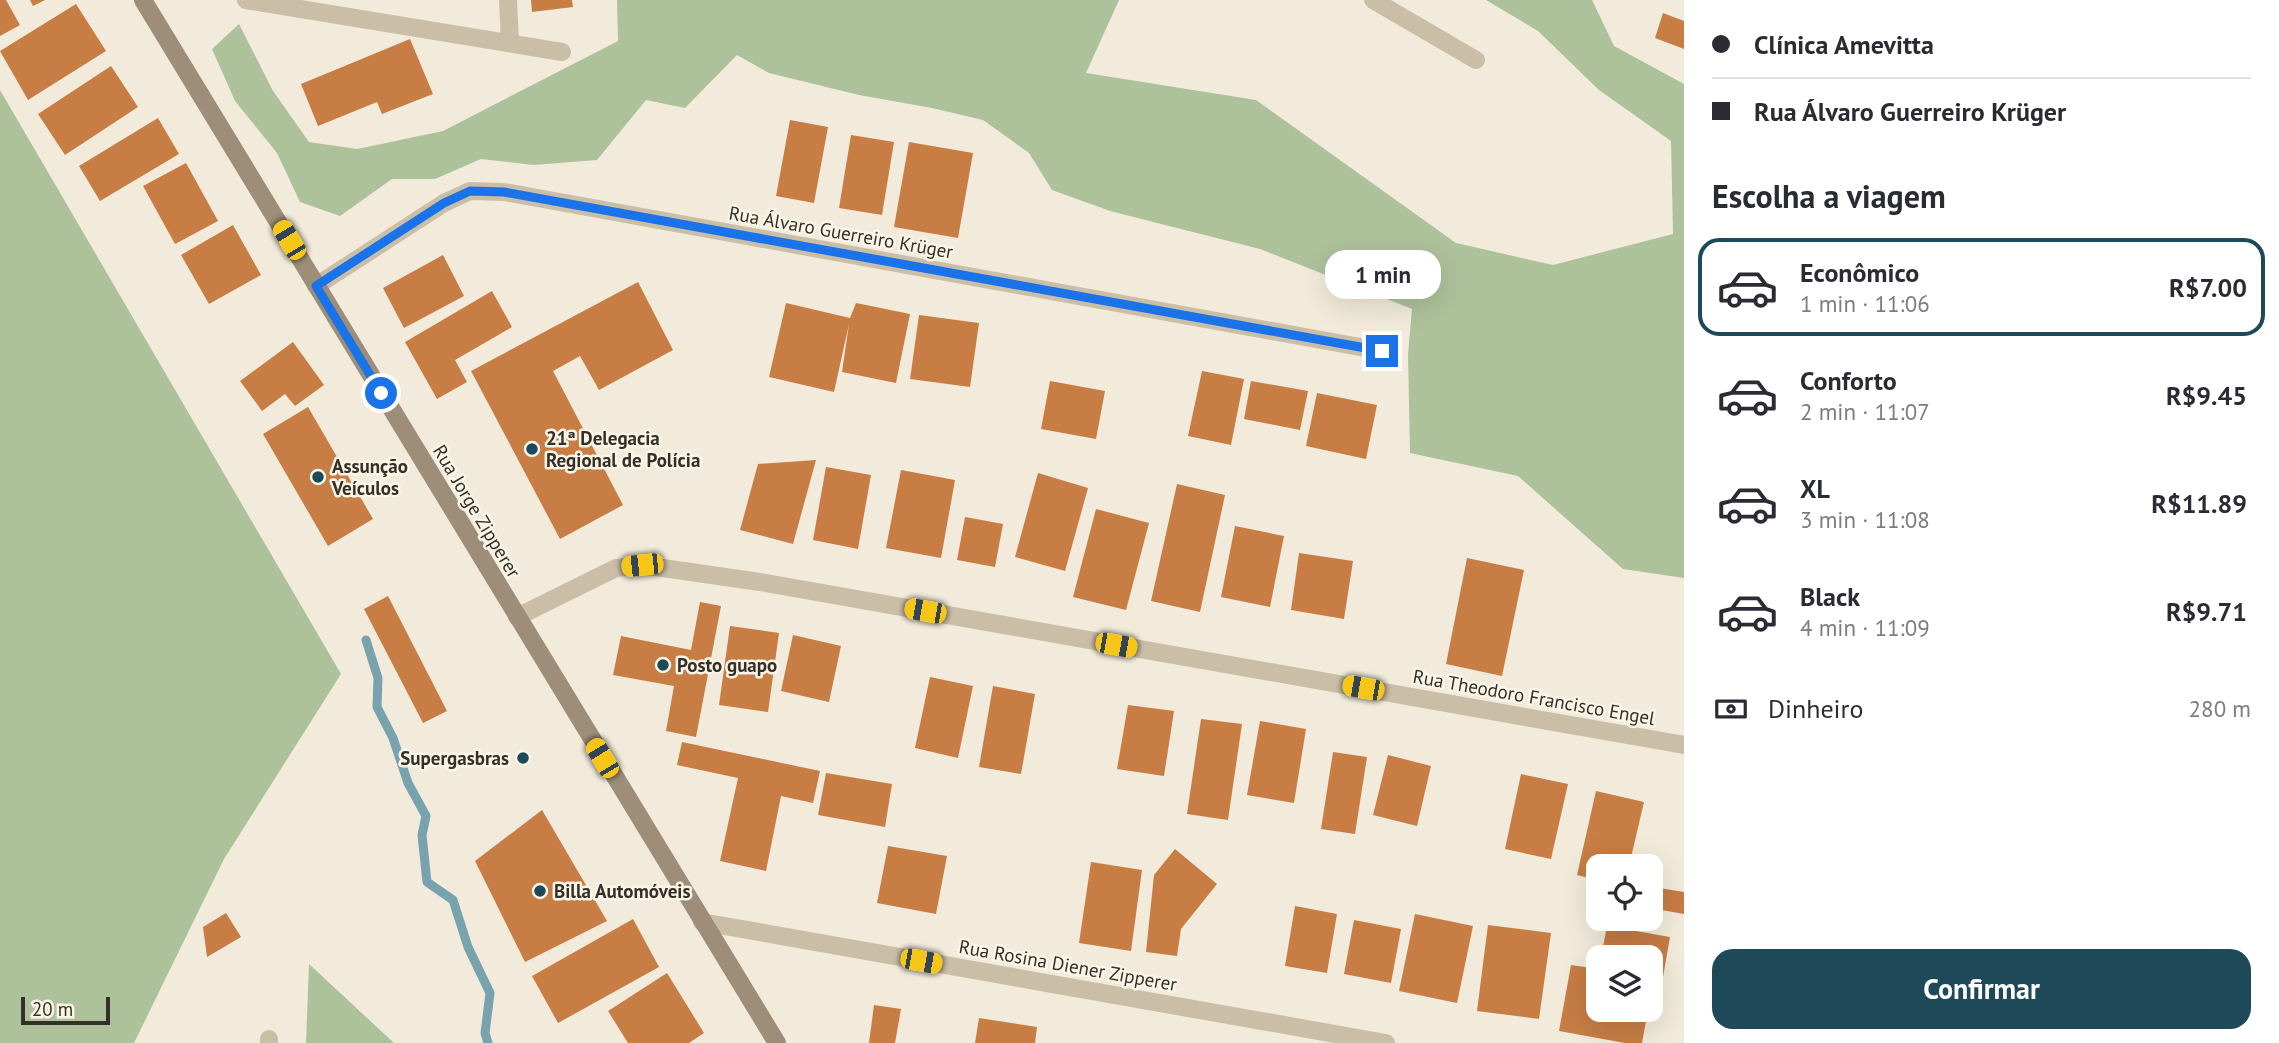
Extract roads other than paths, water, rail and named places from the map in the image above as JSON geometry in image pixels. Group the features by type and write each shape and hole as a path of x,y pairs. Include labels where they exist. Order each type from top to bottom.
{"main road":[{"name":"Rua Jorge Zipperer","path":"149,1 316,286 777,1043"}],"street":[{"path":"247,0 562,52"},
{"path":"508,0 510,43"},
{"path":"1373,0 1476,60"},
{"name":"Rua Álvaro Guerreiro Krüger","path":"316,286 444,203 470,191 504,192 1382,351"},
{"name":"Rua Theodoro Francisco Engel","path":"517,617 606,572 642,565 761,582 1684,745"},
{"name":"Rua Rosina Diener Zipperer","path":"702,922 1386,1043"}],"waterway":[{"path":"366,640 378,678 377,707 393,738 408,783 426,816 422,835 427,882 453,900 468,947 490,993 485,1033 488,1043"}],"place":[{"name":"21ª Delegacia Regional de Polícia","path":"532,449"},
{"name":"Assunção Veículos","path":"318,477"},
{"name":"Posto guapo","path":"663,665"},
{"name":"Supergasbras","path":"523,758"},
{"name":"Billa Automóveis","path":"540,891"}]}
